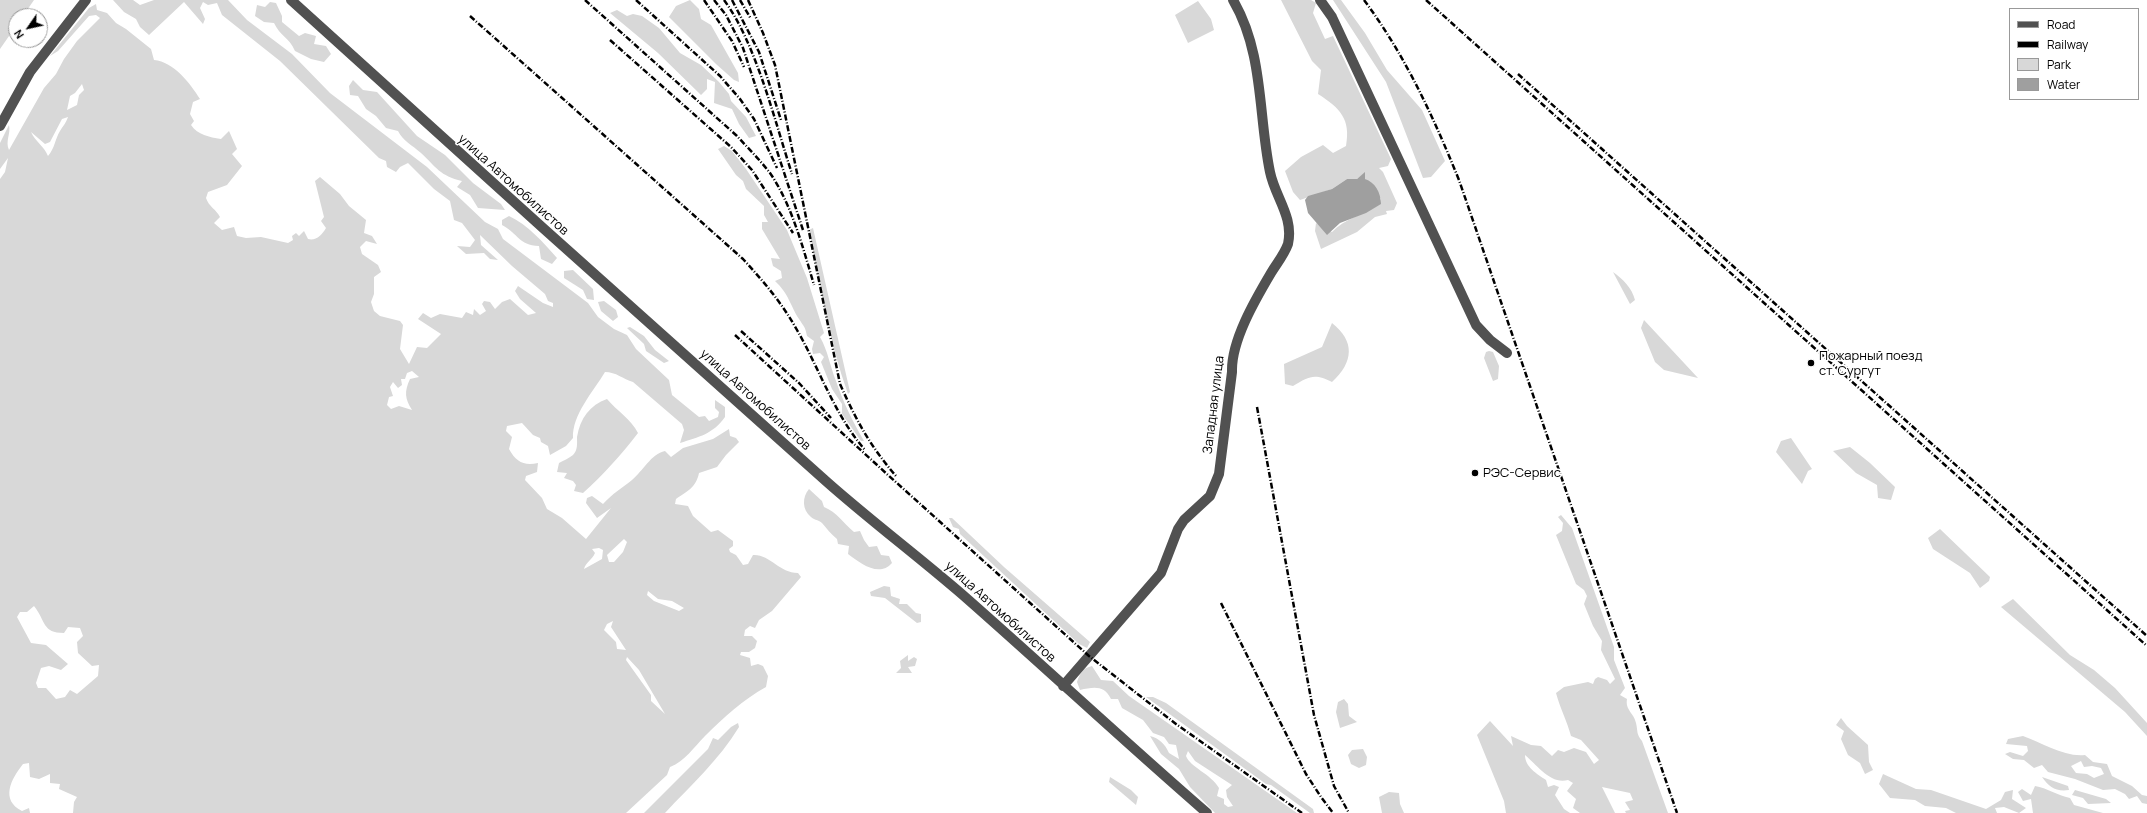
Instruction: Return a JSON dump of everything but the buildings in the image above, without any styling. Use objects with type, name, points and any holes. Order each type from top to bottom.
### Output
[{"type":"street","points":[[0,126],[30,72],[86,0]]},
{"type":"street","name":"улица Автомобилистов","points":[[291,0],[631,309],[742,404],[858,510],[962,594],[1126,744],[1207,813]]},
{"type":"street","name":"Западная улица","points":[[1063,686],[1161,573],[1178,529],[1210,496],[1219,474],[1232,372],[1232,358],[1236,343],[1259,295],[1288,244],[1290,234],[1288,220],[1274,189],[1267,156],[1255,54],[1242,16],[1233,0]]},
{"type":"street","points":[[1320,0],[1332,17],[1476,325],[1490,340],[1507,353]]},
{"type":"green space","points":[[0,0],[34,0],[28,8],[8,8],[8,38],[0,49]]},
{"type":"green space","points":[[113,0],[133,0],[140,5],[154,0],[228,0],[247,20],[292,54],[330,93],[427,167],[485,222],[498,229],[503,239],[588,303],[598,317],[614,329],[627,335],[636,349],[669,380],[672,395],[699,417],[705,416],[709,421],[718,417],[719,412],[715,408],[715,400],[725,407],[725,417],[716,427],[705,434],[680,443],[684,430],[682,424],[633,382],[613,373],[605,372],[580,412],[576,421],[573,438],[566,446],[550,455],[548,446],[541,442],[540,438],[533,435],[522,423],[507,426],[506,431],[512,437],[509,449],[515,457],[521,462],[529,464],[538,463],[537,472],[526,476],[525,480],[542,498],[547,509],[562,518],[586,539],[611,508],[597,518],[586,503],[587,498],[592,496],[603,504],[613,494],[632,480],[651,459],[660,453],[665,451],[671,457],[683,448],[713,439],[729,429],[730,436],[736,438],[739,442],[717,467],[699,473],[693,486],[676,499],[675,504],[688,506],[693,516],[711,532],[718,530],[733,541],[733,546],[729,549],[730,552],[736,555],[743,565],[748,564],[753,555],[759,555],[765,557],[785,570],[798,573],[801,577],[772,611],[759,620],[755,628],[750,626],[745,630],[744,636],[752,636],[757,641],[755,648],[749,652],[741,652],[740,655],[750,658],[751,666],[758,664],[763,666],[768,676],[766,687],[750,697],[726,716],[685,757],[670,767],[667,775],[626,813],[73,813],[74,802],[77,797],[59,789],[60,784],[50,783],[50,774],[39,779],[30,777],[29,763],[23,764],[15,776],[9,795],[15,806],[22,811],[29,808],[30,813],[0,813],[0,179],[5,172],[8,158],[0,169],[0,143],[9,125],[9,150],[44,88],[56,74],[64,59],[77,41],[100,18],[96,15],[89,16],[58,51],[50,56],[89,8],[96,4],[97,10],[107,13],[116,23],[151,49],[154,60],[168,65],[181,74],[200,99],[193,102],[190,114],[194,121],[191,125],[197,131],[204,135],[221,139],[229,131],[237,149],[232,154],[242,166],[227,185],[208,192],[206,198],[220,217],[214,223],[222,230],[234,227],[237,236],[246,238],[261,237],[288,243],[293,240],[292,236],[296,233],[299,236],[304,231],[308,239],[316,238],[321,235],[326,228],[321,221],[324,217],[315,181],[320,177],[340,194],[349,206],[366,220],[364,233],[372,236],[377,244],[366,241],[360,247],[362,254],[378,265],[381,272],[374,277],[374,294],[371,302],[374,311],[380,316],[400,321],[403,325],[400,349],[409,364],[417,347],[427,348],[441,334],[418,319],[423,313],[431,318],[440,314],[462,318],[466,312],[473,315],[474,309],[480,315],[486,311],[482,304],[484,301],[490,302],[495,309],[502,302],[510,299],[528,315],[536,313],[520,299],[515,291],[518,286],[543,303],[553,307],[553,303],[548,301],[545,294],[512,266],[480,235],[481,245],[498,260],[490,259],[484,253],[466,254],[457,246],[470,247],[475,240],[462,223],[454,220],[450,201],[434,189],[408,163],[400,167],[396,172],[387,167],[386,161],[379,158],[280,61],[222,15],[217,3],[208,5],[203,2],[200,8],[205,19],[203,24],[184,2],[149,35],[140,27],[136,19],[124,12]],"holes":[[[82,84],[84,90],[79,95],[77,105],[67,110],[70,96],[75,93]],[[68,117],[48,156],[31,132],[45,144],[50,142],[62,119]],[[412,371],[419,377],[410,379],[406,392],[407,399],[412,410],[399,406],[391,409],[387,405],[389,397],[393,396],[390,387],[393,382],[398,388],[402,385],[401,379],[405,379],[407,373]],[[624,539],[627,542],[623,552],[614,562],[609,562],[607,555]],[[599,548],[603,550],[602,559],[584,569],[595,553],[592,549]],[[648,591],[658,599],[672,601],[684,608],[679,611],[654,601],[647,595]],[[34,606],[45,625],[52,631],[64,633],[68,627],[80,628],[83,636],[77,642],[78,653],[92,666],[99,665],[98,676],[77,694],[70,690],[65,697],[56,699],[46,688],[38,688],[36,683],[41,668],[49,666],[61,670],[68,664],[46,645],[31,643],[17,617],[20,612],[27,612]],[[613,621],[611,627],[626,650],[617,649],[616,642],[604,630],[607,624]],[[627,657],[639,670],[665,714],[651,701],[651,695],[626,660]]]},
{"type":"green space","points":[[690,0],[699,9],[701,19],[711,25],[738,73],[739,82],[734,80],[716,64],[669,17],[676,6]]},
{"type":"green space","points":[[1281,0],[1311,0],[1316,3],[1313,13],[1325,39],[1333,36],[1391,159],[1388,166],[1379,168],[1383,172],[1397,203],[1394,210],[1386,211],[1387,214],[1375,217],[1357,232],[1321,249],[1315,231],[1316,223],[1332,232],[1342,224],[1380,204],[1381,199],[1365,179],[1365,173],[1357,179],[1347,179],[1332,189],[1300,200],[1293,192],[1285,171],[1301,157],[1323,145],[1333,153],[1346,146],[1347,128],[1338,109],[1318,94],[1321,70],[1312,61]]},
{"type":"green space","points":[[1333,0],[1341,0],[1365,33],[1387,70],[1422,110],[1445,161],[1431,177],[1423,178],[1386,82]]},
{"type":"green space","points":[[1198,1],[1211,19],[1214,30],[1188,43],[1175,15]]},
{"type":"green space","points":[[270,2],[276,3],[282,16],[282,22],[299,36],[305,33],[316,36],[314,44],[326,46],[331,54],[324,62],[311,59],[295,51],[293,46],[279,31],[274,23],[264,22],[255,16],[257,5],[265,7]]},
{"type":"green space","points":[[617,10],[627,16],[633,14],[642,16],[659,28],[680,53],[701,65],[729,94],[731,101],[746,117],[756,136],[749,138],[739,124],[732,109],[714,103],[715,82],[707,79],[707,89],[701,95],[658,53],[610,13]]},
{"type":"green space","points":[[353,80],[363,90],[377,92],[417,136],[445,155],[473,183],[501,204],[505,210],[478,208],[470,195],[457,187],[462,181],[443,174],[405,140],[398,131],[386,128],[376,116],[366,109],[358,96],[350,95],[349,86]]},
{"type":"green space","points":[[724,146],[732,151],[746,169],[787,230],[807,278],[824,333],[820,337],[848,412],[864,441],[861,441],[842,414],[842,404],[832,389],[821,362],[824,357],[820,353],[813,354],[812,349],[814,341],[807,336],[806,330],[786,295],[775,281],[782,278],[781,271],[773,266],[771,258],[780,259],[762,229],[762,222],[768,222],[764,215],[764,206],[746,189],[743,181],[736,175],[718,149]]},
{"type":"green space","points":[[509,216],[529,229],[552,252],[557,258],[552,264],[541,259],[539,246],[527,244],[508,228],[502,225],[502,220]]},
{"type":"green space","points":[[813,228],[850,392],[848,394],[835,354],[826,313],[809,230]]},
{"type":"green space","points":[[573,270],[593,289],[594,300],[587,299],[583,290],[564,278],[564,271]]},
{"type":"green space","points":[[1613,272],[1624,281],[1632,292],[1635,300],[1630,304]]},
{"type":"green space","points":[[604,301],[616,310],[618,317],[613,321],[601,311],[598,302]]},
{"type":"green space","points":[[1644,320],[1698,378],[1664,370],[1655,362],[1641,328]]},
{"type":"green space","points":[[1332,323],[1340,330],[1348,344],[1349,352],[1345,367],[1332,382],[1321,377],[1312,377],[1293,386],[1285,384],[1284,364],[1322,347]]},
{"type":"green space","points":[[630,327],[644,336],[655,350],[669,361],[664,363],[646,351],[644,344],[627,328]]},
{"type":"green space","points":[[1486,352],[1493,352],[1499,366],[1498,379],[1493,381],[1484,358]]},
{"type":"green space","points":[[607,399],[632,423],[638,433],[612,464],[583,493],[574,491],[576,485],[573,481],[564,478],[567,473],[557,472],[559,463],[575,453],[578,430],[583,418],[596,405]]},
{"type":"green space","points":[[1791,438],[1812,469],[1808,471],[1802,484],[1776,452],[1781,441]]},
{"type":"green space","points":[[1850,447],[1870,463],[1895,487],[1891,500],[1878,498],[1877,485],[1856,473],[1833,451]]},
{"type":"green space","points":[[809,489],[822,501],[824,507],[829,509],[854,532],[860,531],[869,547],[877,546],[881,555],[889,556],[892,563],[881,569],[870,568],[848,554],[849,546],[838,544],[837,539],[822,523],[812,518],[806,511],[804,500]]},
{"type":"green space","points":[[1561,515],[1572,528],[1614,647],[1614,660],[1625,688],[1620,695],[1627,699],[1628,709],[1635,720],[1638,734],[1642,741],[1668,813],[1626,813],[1625,811],[1630,810],[1625,802],[1633,800],[1630,793],[1602,787],[1615,813],[1580,813],[1573,808],[1576,799],[1567,791],[1573,783],[1568,780],[1556,780],[1550,777],[1539,769],[1525,755],[1529,767],[1546,780],[1548,787],[1554,785],[1559,787],[1555,795],[1564,809],[1570,813],[1506,813],[1504,801],[1477,735],[1490,721],[1513,746],[1511,736],[1531,745],[1541,746],[1552,756],[1558,750],[1564,752],[1574,748],[1586,752],[1594,764],[1599,760],[1581,740],[1571,736],[1556,693],[1564,687],[1588,682],[1593,684],[1595,679],[1598,677],[1607,680],[1610,684],[1615,679],[1601,650],[1602,641],[1593,626],[1584,604],[1587,596],[1584,590],[1576,584],[1556,535],[1562,531],[1563,523],[1558,517]]},
{"type":"green space","points":[[949,518],[952,518],[1004,567],[1090,642],[1087,648],[1079,644],[960,534],[959,529],[953,527]]},
{"type":"green space","points":[[1940,529],[1990,577],[1989,581],[1980,588],[1970,573],[1933,549],[1928,538]]},
{"type":"green space","points":[[884,586],[890,587],[891,596],[900,599],[899,604],[907,604],[916,613],[921,614],[921,622],[917,623],[885,598],[871,596],[870,592]]},
{"type":"green space","points":[[2013,599],[2070,655],[2094,670],[2115,688],[2147,723],[2147,736],[2125,712],[2001,607]]},
{"type":"green space","points":[[908,655],[908,661],[914,657],[917,659],[915,666],[908,667],[912,673],[896,673],[901,668],[900,661]]},
{"type":"green space","points":[[1092,666],[1101,680],[1113,681],[1129,696],[1297,813],[1215,813],[1190,787],[1179,769],[1161,754],[1150,736],[1159,740],[1164,744],[1169,753],[1179,759],[1176,745],[1169,744],[1164,737],[1153,733],[1143,720],[1122,708],[1118,699],[1111,699],[1102,689],[1090,688],[1080,690],[1077,682],[1082,671]],"holes":[[[1188,751],[1195,761],[1232,785],[1226,790],[1227,797],[1233,806],[1228,807],[1224,804],[1224,799],[1217,796],[1219,788],[1211,779],[1188,760],[1186,756]]]},
{"type":"green space","points":[[1146,697],[1153,697],[1166,703],[1313,809],[1314,813],[1310,813],[1271,785],[1266,784]]},
{"type":"green space","points":[[1344,699],[1348,704],[1349,716],[1357,722],[1340,728],[1336,712],[1338,702]]},
{"type":"green space","points":[[1841,718],[1847,726],[1868,745],[1869,762],[1873,770],[1865,774],[1860,763],[1848,755],[1841,739],[1844,731],[1836,725]]},
{"type":"green space","points":[[738,723],[739,727],[723,750],[665,813],[644,813],[708,749],[713,738],[718,740],[731,727]]},
{"type":"green space","points":[[2023,736],[2061,752],[2085,755],[2093,762],[2107,764],[2112,776],[2132,786],[2142,795],[2147,796],[2147,804],[2142,803],[2137,796],[2129,799],[2125,794],[2115,789],[2103,790],[2075,779],[2048,772],[2042,765],[2034,768],[2024,760],[2013,759],[2005,754],[2010,752],[2023,756],[2028,751],[2027,746],[2006,744],[2008,739]],"holes":[[[2081,761],[2084,767],[2092,766],[2101,768],[2104,774],[2094,778],[2087,774],[2076,773],[2071,766]]]},
{"type":"green space","points":[[1363,749],[1367,757],[1366,765],[1359,768],[1351,764],[1348,755],[1352,750]]},
{"type":"green space","points":[[1883,774],[1916,789],[1931,790],[1986,809],[2001,800],[2005,792],[2013,790],[2012,799],[2026,808],[2019,813],[2004,807],[1995,808],[1997,813],[1956,813],[1946,808],[1925,806],[1915,800],[1890,798],[1879,784]]},
{"type":"green space","points":[[1110,777],[1131,790],[1138,797],[1136,805],[1109,782]]},
{"type":"green space","points":[[2042,777],[2068,786],[2069,790],[2053,788],[2047,784]]},
{"type":"green space","points":[[2035,786],[2070,798],[2074,805],[2103,813],[2033,813],[2031,799],[2023,801],[2018,792],[2022,789],[2031,795]]},
{"type":"green space","points":[[2075,790],[2106,799],[2111,803],[2088,804],[2083,798],[2072,795]]},
{"type":"green space","points":[[1389,792],[1399,793],[1400,804],[1404,813],[1382,813],[1379,797]]},
{"type":"water","points":[[1365,172],[1365,179],[1369,180],[1379,192],[1381,204],[1366,213],[1340,223],[1327,235],[1308,213],[1305,200],[1308,196],[1332,189],[1347,179],[1357,179]]},
{"type":"railway","points":[[585,0],[737,136],[766,168],[778,185],[791,213],[814,285]]},
{"type":"railway","points":[[636,0],[720,76],[740,99],[754,119],[777,168]]},
{"type":"railway","points":[[704,0],[732,41],[744,67]]},
{"type":"railway","points":[[714,0],[726,15],[743,48],[803,230]]},
{"type":"railway","points":[[724,0],[746,38],[755,60],[792,174]]},
{"type":"railway","points":[[732,0],[759,52],[781,120]]},
{"type":"railway","points":[[740,0],[751,19]]},
{"type":"railway","points":[[748,0],[775,65],[840,384],[864,432],[896,476]]},
{"type":"railway","points":[[1364,0],[1379,21],[1405,64],[1428,109],[1459,180],[1677,813]]},
{"type":"railway","points":[[1426,0],[2147,646]]},
{"type":"railway","points":[[470,16],[743,259],[772,293],[791,320],[836,407],[854,436],[865,450]]},
{"type":"railway","points":[[610,40],[731,147],[752,170],[793,233]]},
{"type":"railway","points":[[1518,74],[2147,636]]},
{"type":"railway","points":[[741,331],[799,383],[831,418]]},
{"type":"railway","points":[[735,335],[1089,656],[1176,724],[1302,813]]},
{"type":"railway","points":[[1257,407],[1314,715],[1334,786],[1349,813]]},
{"type":"railway","points":[[1221,603],[1306,774],[1333,813]]},
{"type":"place","name":"Пожарный поезд ст. Сургут","points":[[1811,363]]},
{"type":"place","name":"РЭС-Сервис","points":[[1475,473]]}]
